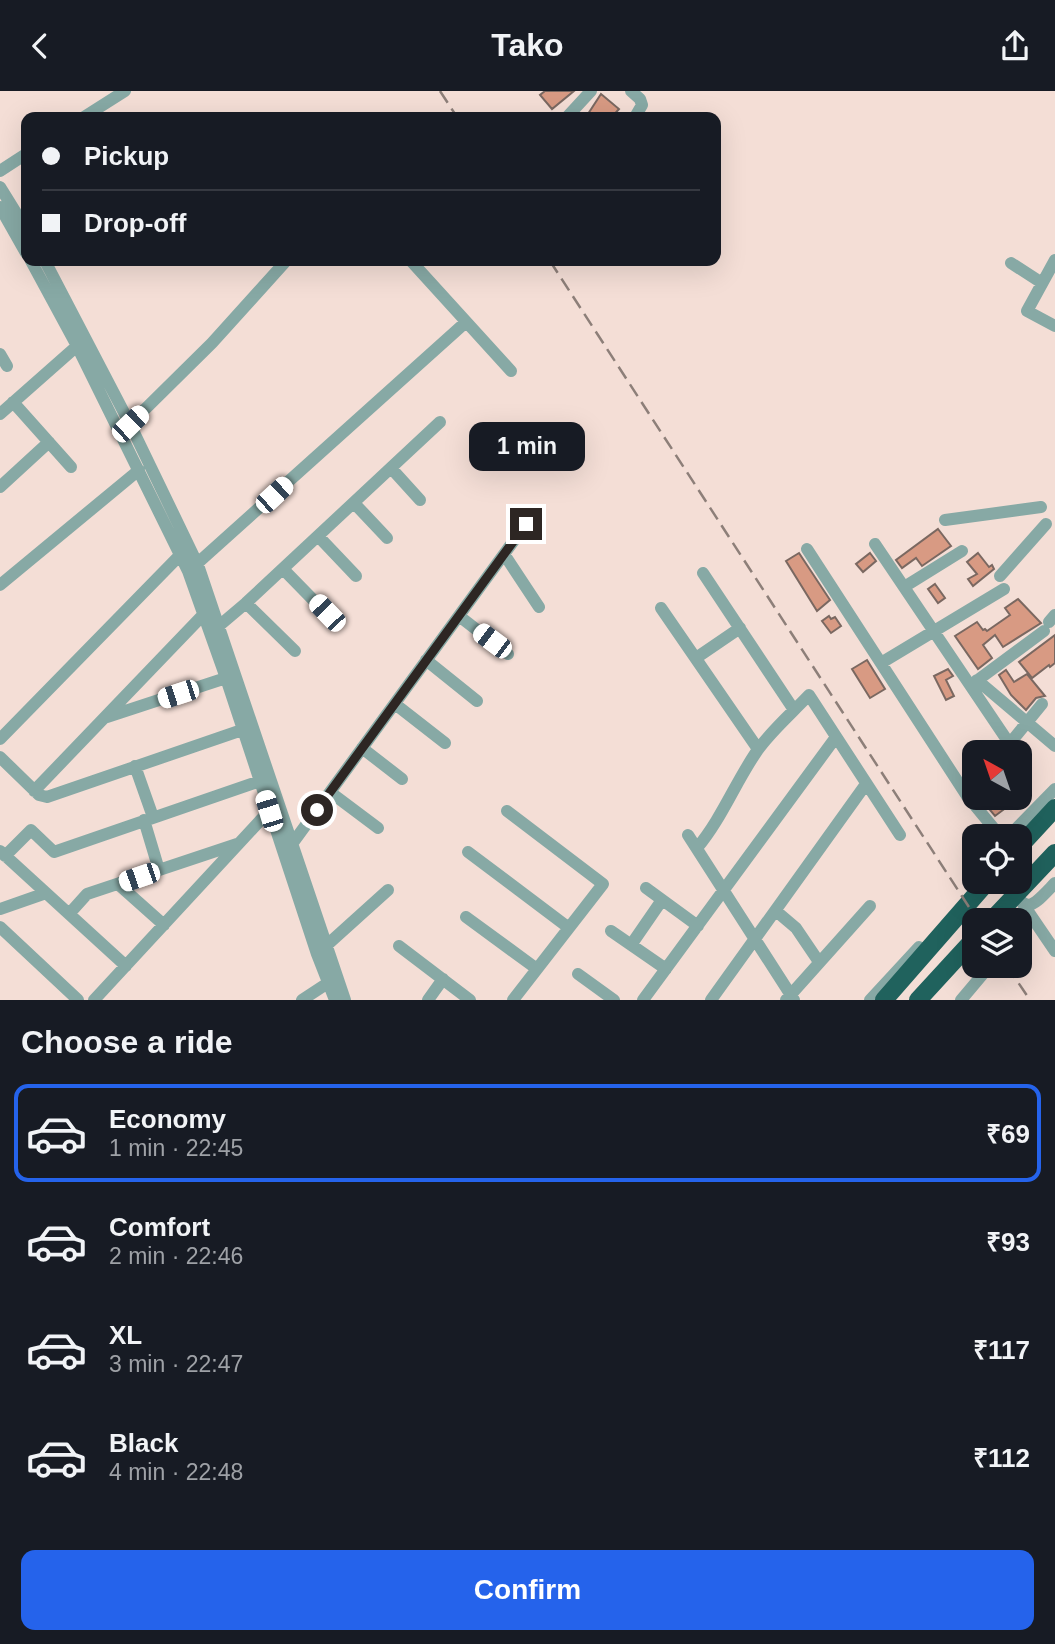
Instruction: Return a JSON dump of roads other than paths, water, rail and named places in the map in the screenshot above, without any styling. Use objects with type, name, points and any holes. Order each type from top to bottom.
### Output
[{"type":"highway","points":[[1032,833],[1055,808]]},
{"type":"highway","points":[[1003,908],[1055,853]]},
{"type":"highway","points":[[884,1000],[977,894]]},
{"type":"highway","points":[[918,1000],[962,952]]},
{"type":"street","points":[[92,112],[125,91]]},
{"type":"street","points":[[572,112],[591,91]]},
{"type":"street","points":[[631,91],[640,99],[642,105],[638,112]]},
{"type":"street","points":[[0,171],[21,158]]},
{"type":"street","points":[[0,187],[3,206],[21,243]]},
{"type":"street","points":[[3,206],[21,224]]},
{"type":"street","points":[[1055,260],[1027,311],[1055,326]]},
{"type":"street","points":[[1011,264],[1042,283]]},
{"type":"street","points":[[34,266],[139,470],[185,550]]},
{"type":"street","points":[[48,266],[130,424],[220,625],[327,945],[335,1000]]},
{"type":"street","points":[[130,424],[212,343],[281,266]]},
{"type":"street","points":[[416,266],[511,371]]},
{"type":"street","points":[[193,568],[466,322]]},
{"type":"street","points":[[0,414],[77,347]]},
{"type":"street","points":[[0,354],[7,366]]},
{"type":"street","points":[[13,402],[71,467]]},
{"type":"street","points":[[220,625],[440,422]]},
{"type":"street","points":[[0,487],[49,442]]},
{"type":"street","points":[[391,468],[420,500]]},
{"type":"street","points":[[0,585],[139,470]]},
{"type":"street","points":[[354,503],[387,538]]},
{"type":"street","points":[[881,663],[934,631],[1002,582],[1051,528],[1035,508],[945,520]]},
{"type":"street","points":[[292,844],[526,524]]},
{"type":"street","points":[[318,536],[356,576]]},
{"type":"street","points":[[875,544],[934,631],[974,683],[1002,740]]},
{"type":"street","points":[[807,549],[881,663],[962,778]]},
{"type":"street","points":[[0,739],[185,550]]},
{"type":"street","points":[[904,587],[962,551]]},
{"type":"street","points":[[504,554],[539,607]]},
{"type":"street","points":[[193,568],[202,615],[226,678],[269,811],[332,980],[345,1000]]},
{"type":"street","points":[[283,569],[327,613]]},
{"type":"street","points":[[704,573],[794,710]]},
{"type":"street","points":[[246,603],[295,651]]},
{"type":"street","points":[[661,607],[758,749]]},
{"type":"street","points":[[34,791],[202,615]]},
{"type":"street","points":[[459,616],[508,654]]},
{"type":"street","points":[[974,683],[1049,623]]},
{"type":"street","points":[[696,658],[740,628]]},
{"type":"street","points":[[426,660],[477,701]]},
{"type":"street","points":[[104,718],[226,678]]},
{"type":"street","points":[[974,683],[1055,746]]},
{"type":"street","points":[[697,848],[715,826],[727,800],[758,749],[809,695],[900,835]]},
{"type":"street","points":[[395,704],[445,743]]},
{"type":"street","points":[[1013,740],[1042,704]]},
{"type":"street","points":[[0,757],[34,791],[47,797],[242,730]]},
{"type":"street","points":[[643,1000],[836,737]]},
{"type":"street","points":[[362,748],[402,779]]},
{"type":"street","points":[[135,766],[159,870]]},
{"type":"street","points":[[126,966],[3,853],[31,829],[54,852],[260,781]]},
{"type":"street","points":[[711,1000],[866,784]]},
{"type":"street","points":[[1021,824],[1055,789]]},
{"type":"street","points":[[330,792],[379,828]]},
{"type":"street","points":[[94,1000],[269,811]]},
{"type":"street","points":[[506,811],[603,884],[513,1000]]},
{"type":"street","points":[[688,835],[790,998],[870,906]]},
{"type":"street","points":[[69,914],[87,894],[240,843]]},
{"type":"street","points":[[468,852],[569,928]]},
{"type":"street","points":[[1023,904],[1035,904],[1055,883]]},
{"type":"street","points":[[118,884],[164,925]]},
{"type":"street","points":[[646,888],[698,926]]},
{"type":"street","points":[[327,945],[388,890]]},
{"type":"street","points":[[0,909],[47,893]]},
{"type":"street","points":[[870,1000],[968,894]]},
{"type":"street","points":[[1015,894],[1055,951]]},
{"type":"street","points":[[631,945],[662,900]]},
{"type":"street","points":[[776,911],[796,927],[819,963]]},
{"type":"street","points":[[466,917],[537,969]]},
{"type":"street","points":[[0,927],[78,1000]]},
{"type":"street","points":[[611,931],[666,968]]},
{"type":"street","points":[[399,946],[470,1000]]},
{"type":"street","points":[[578,974],[614,1000]]},
{"type":"street","points":[[961,1000],[980,978]]},
{"type":"street","points":[[428,1000],[443,979]]},
{"type":"street","points":[[302,1000],[332,980]]},
{"type":"railway","points":[[440,91],[454,112]]},
{"type":"railway","points":[[553,266],[970,908]]},
{"type":"railway","points":[[1015,978],[1030,1000]]}]
